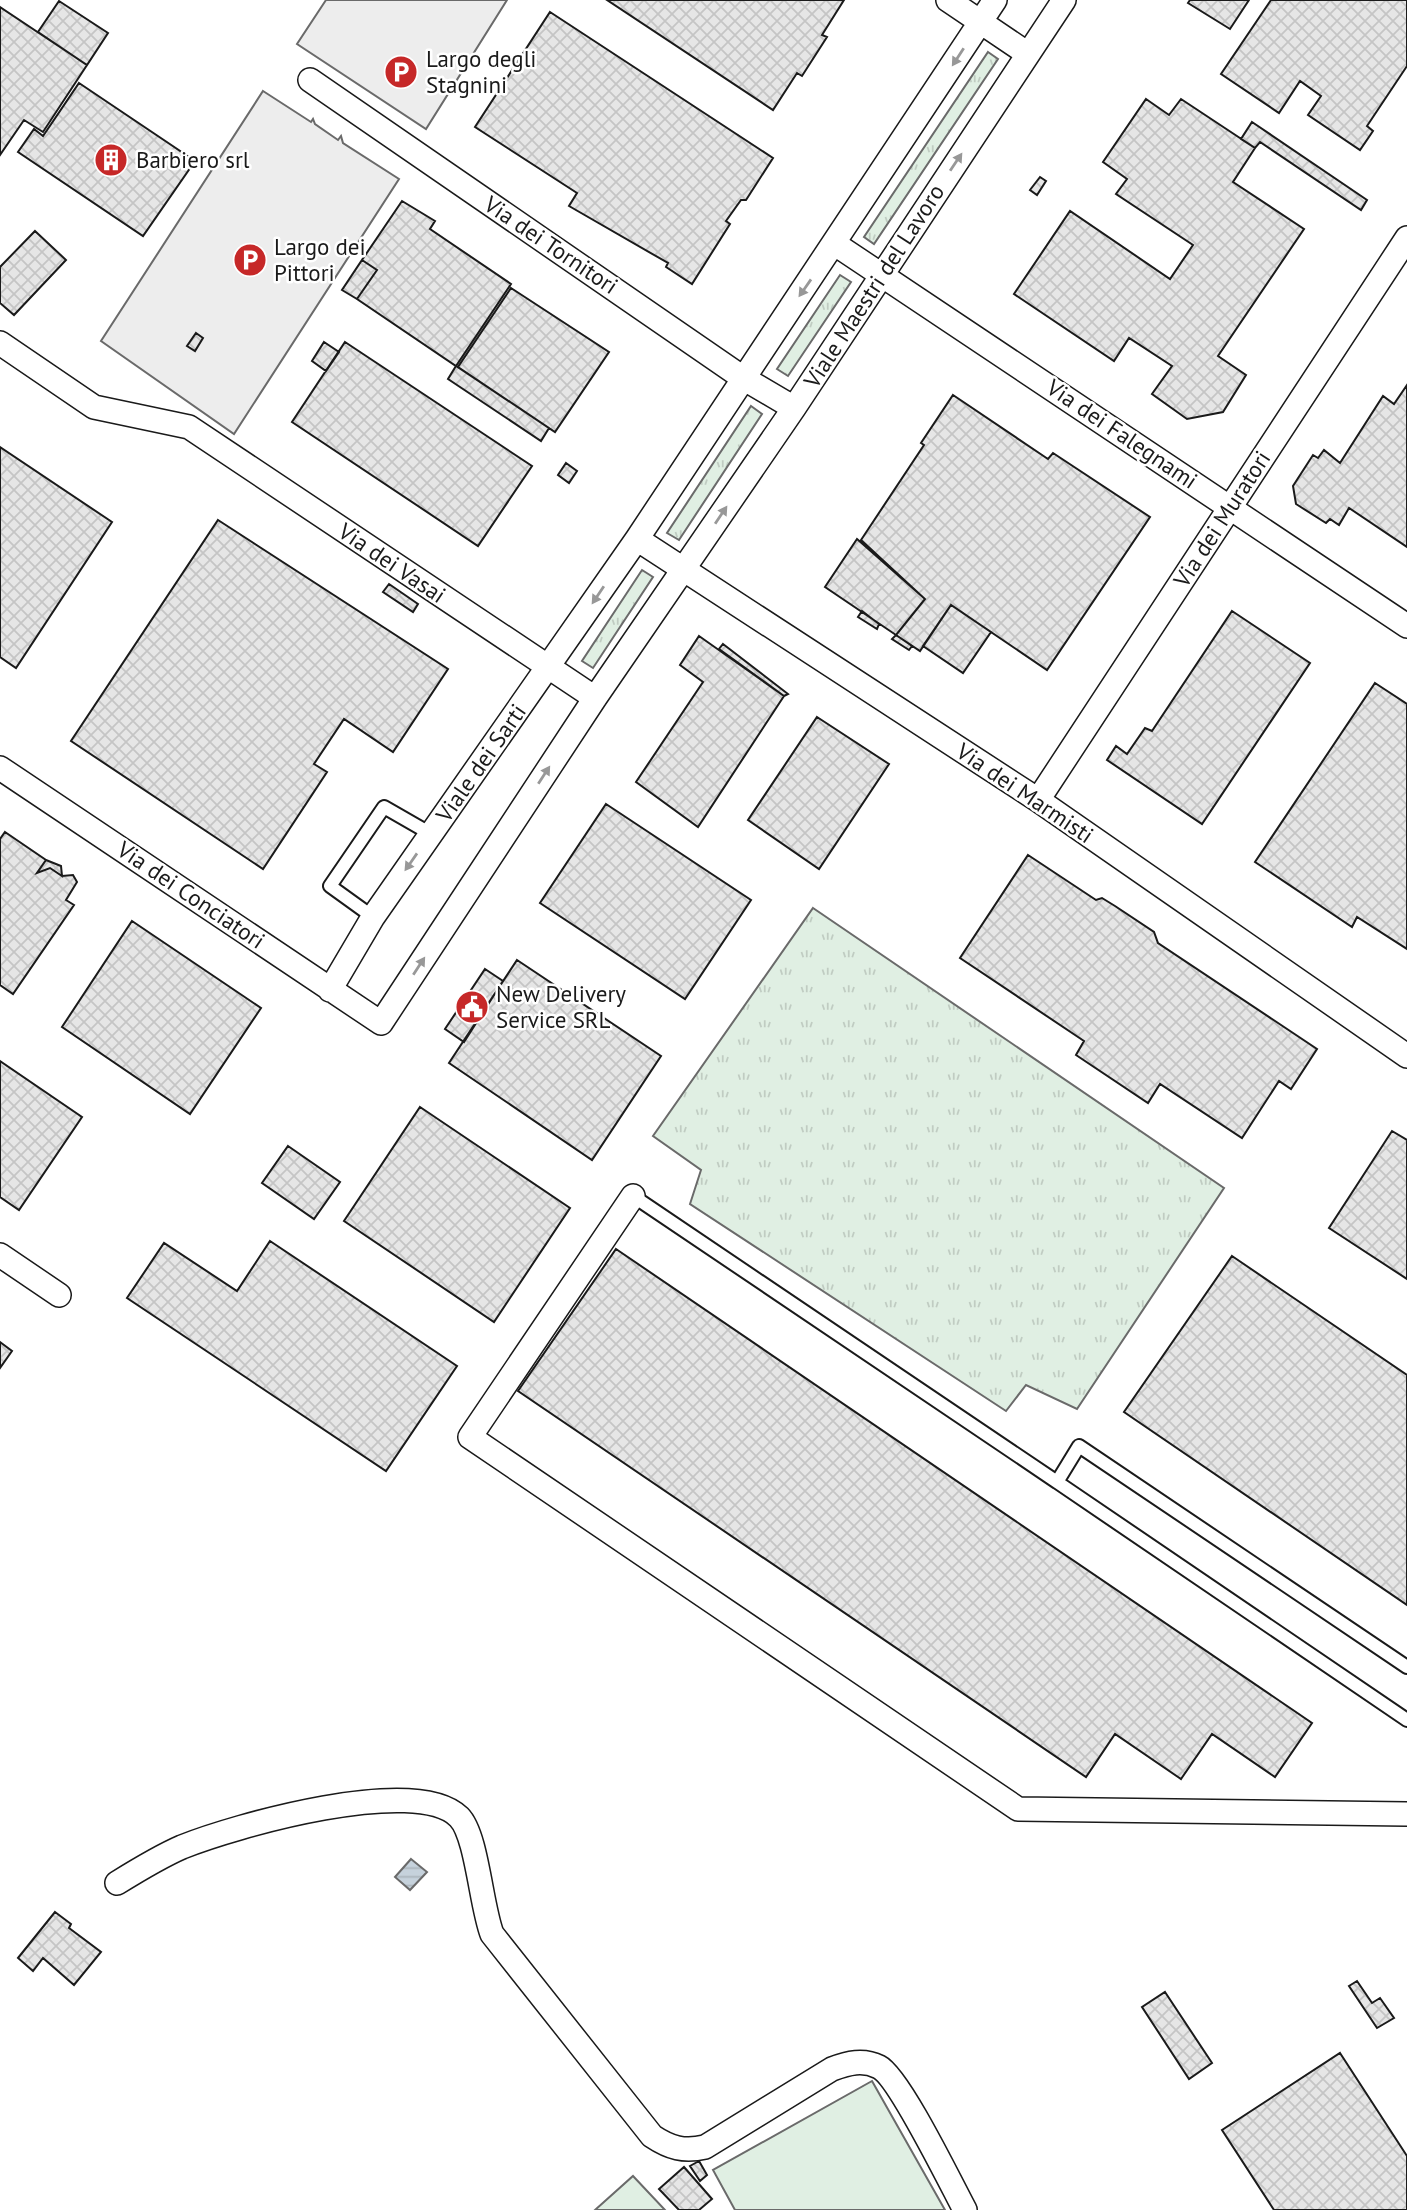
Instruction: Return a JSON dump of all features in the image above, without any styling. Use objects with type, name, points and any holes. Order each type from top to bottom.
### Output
[{"type":"street","points":[[948,0],[1028,54]]},
{"type":"street","points":[[637,539],[995,0]]},
{"type":"street","name":"Viale Maestri del Lavoro","points":[[683,571],[1064,0]]},
{"type":"street","name":"Via dei Tornitori","points":[[310,80],[743,378],[794,408]]},
{"type":"street","name":"Via dei Muratori","points":[[1038,800],[1407,238]]},
{"type":"street","name":"Via dei Falegnami","points":[[835,244],[1407,626]]},
{"type":"street","name":"Via dei Vasai","points":[[0,343],[94,407],[189,427],[595,698]]},
{"type":"street","name":"Via dei Marmisti","points":[[637,539],[1038,800],[1407,1056]]},
{"type":"street","name":"Viale dei Sarti","points":[[330,990],[373,916],[637,539]]},
{"type":"street","points":[[595,698],[683,571]]},
{"type":"street","name":"Via dei Conciatori","points":[[0,768],[381,1023],[595,698]]},
{"type":"street","points":[[633,1196],[470,1437],[1018,1809],[1407,1814]]},
{"type":"street","points":[[0,1255],[60,1295]]},
{"type":"street","points":[[117,1883],[181,1848],[268,1820],[349,1805],[400,1801],[433,1803],[461,1818],[468,1833],[485,1916],[492,1934],[652,2136],[676,2149],[705,2147],[832,2069],[848,2063],[866,2062],[889,2074],[965,2210]]},
{"type":"lane","points":[[373,916],[330,886],[376,818],[384,807],[431,834]]},
{"type":"lane","points":[[633,1196],[1407,1720]]},
{"type":"lane","points":[[1057,1482],[1079,1446],[1407,1667]]},
{"type":"green space","points":[[988,52],[998,59],[874,244],[864,237]]},
{"type":"green space","points":[[840,275],[851,282],[788,376],[777,369]]},
{"type":"green space","points":[[751,406],[762,414],[679,540],[667,533]]},
{"type":"green space","points":[[642,570],[653,577],[593,668],[582,661]]},
{"type":"green space","points":[[813,908],[1224,1188],[1077,1409],[1026,1385],[1006,1411],[690,1204],[701,1170],[653,1136]]},
{"type":"green space","points":[[872,2081],[945,2210],[735,2210],[713,2170]]},
{"type":"green space","points":[[633,2176],[665,2210],[595,2210]]},
{"type":"shaded area","name":"Largo degli Stagnini","points":[[326,0],[507,0],[426,129],[297,44]]},
{"type":"shaded area","name":"Largo dei Pittori","points":[[263,91],[311,122],[313,119],[315,124],[338,140],[341,136],[343,143],[399,179],[234,434],[101,341]]},
{"type":"shaded area","points":[[411,1859],[427,1872],[410,1890],[395,1877]]},
{"type":"building","points":[[607,0],[844,0],[822,35],[827,37],[802,76],[797,73],[773,110]]},
{"type":"building","points":[[1190,0],[1249,0],[1230,29],[1188,3]]},
{"type":"building","points":[[1271,0],[1407,0],[1407,66],[1367,126],[1373,131],[1360,150],[1308,115],[1321,96],[1300,81],[1279,113],[1221,74]]},
{"type":"building","points":[[59,1],[108,33],[87,65],[38,32]]},
{"type":"building","points":[[0,7],[87,65],[43,132],[24,120],[0,155]]},
{"type":"building","points":[[550,12],[773,158],[746,200],[741,200],[726,221],[730,224],[692,284],[666,267],[668,263],[569,206],[577,193],[475,127]]},
{"type":"building","name":"Barbiero srl","points":[[79,83],[195,161],[143,236],[18,152],[34,129],[43,136]]},
{"type":"building","points":[[1146,99],[1169,115],[1181,99],[1255,148],[1233,182],[1304,229],[1218,356],[1246,375],[1223,412],[1187,419],[1152,394],[1172,366],[1129,338],[1114,361],[1014,294],[1070,211],[1170,279],[1193,245],[1116,194],[1127,179],[1103,162]]},
{"type":"building","points":[[1252,122],[1367,200],[1361,210],[1260,142],[1255,148],[1241,139]]},
{"type":"building","points":[[1040,177],[1046,181],[1037,195],[1030,190]]},
{"type":"building","points":[[402,201],[435,221],[430,229],[511,284],[456,366],[357,299],[377,270],[362,260]]},
{"type":"building","points":[[35,231],[66,260],[14,315],[0,303],[0,267]]},
{"type":"building","points":[[362,260],[377,270],[357,299],[342,290]]},
{"type":"building","points":[[511,288],[609,352],[555,432],[458,367]]},
{"type":"building","points":[[196,333],[203,338],[195,351],[187,346]]},
{"type":"building","points":[[324,342],[339,352],[326,371],[312,361]]},
{"type":"building","points":[[345,342],[532,466],[478,546],[292,422]]},
{"type":"building","points":[[456,366],[549,428],[541,441],[448,379]]},
{"type":"building","points":[[1407,385],[1407,547],[1349,508],[1339,525],[1330,519],[1326,523],[1296,504],[1293,486],[1313,455],[1318,458],[1324,450],[1340,463],[1383,396],[1394,404]]},
{"type":"building","points":[[953,395],[1048,459],[1053,453],[1150,517],[1047,670],[951,605],[920,651],[896,635],[925,599],[861,540],[924,445],[921,443]]},
{"type":"building","points":[[0,447],[112,522],[16,668],[0,657]]},
{"type":"building","points":[[566,463],[577,471],[569,483],[558,475]]},
{"type":"building","points":[[218,520],[448,669],[393,752],[344,719],[314,764],[327,772],[263,869],[71,741]]},
{"type":"building","points":[[857,539],[925,599],[896,635],[825,587]]},
{"type":"building","points":[[389,584],[418,604],[413,612],[383,592]]},
{"type":"building","points":[[951,605],[991,632],[963,673],[923,646]]},
{"type":"building","points":[[862,611],[879,624],[877,629],[858,617]]},
{"type":"building","points":[[1232,611],[1310,663],[1202,824],[1107,760],[1116,746],[1127,754],[1145,728],[1152,731]]},
{"type":"building","points":[[896,635],[912,646],[909,650],[892,639]]},
{"type":"building","points":[[699,636],[784,696],[698,827],[636,782],[703,682],[680,665]]},
{"type":"building","points":[[723,644],[788,694],[784,696],[719,649]]},
{"type":"building","points":[[1375,683],[1407,704],[1407,949],[1357,917],[1352,927],[1255,862]]},
{"type":"building","points":[[817,717],[889,764],[819,869],[748,820]]},
{"type":"building","points":[[606,804],[751,900],[685,999],[540,903]]},
{"type":"building","points":[[5,832],[46,860],[37,873],[50,868],[62,876],[73,875],[77,882],[66,900],[74,905],[13,994],[0,985],[0,839]]},
{"type":"building","points":[[1028,855],[1096,900],[1102,898],[1154,932],[1158,943],[1317,1049],[1291,1089],[1279,1081],[1242,1138],[1160,1084],[1148,1103],[1076,1055],[1084,1041],[960,958]]},
{"type":"building","points":[[46,860],[61,866],[62,876],[50,868],[37,873]]},
{"type":"building","points":[[132,921],[261,1008],[190,1114],[62,1027]]},
{"type":"building","points":[[517,960],[661,1056],[592,1160],[449,1063]]},
{"type":"building","points":[[485,969],[503,981],[464,1042],[445,1029]]},
{"type":"building","points":[[0,1061],[82,1117],[19,1210],[0,1197]]},
{"type":"building","points":[[420,1107],[570,1208],[494,1322],[344,1221]]},
{"type":"building","points":[[1392,1131],[1407,1140],[1407,1279],[1329,1228]]},
{"type":"building","points":[[288,1146],[340,1182],[314,1219],[262,1183]]},
{"type":"building","points":[[270,1241],[457,1366],[386,1471],[127,1298],[164,1243],[237,1291]]},
{"type":"building","points":[[616,1249],[1312,1723],[1275,1777],[1212,1734],[1181,1779],[1115,1734],[1086,1777],[518,1391]]},
{"type":"building","points":[[1232,1256],[1407,1375],[1407,1605],[1124,1412]]},
{"type":"building","points":[[0,1342],[12,1351],[0,1368]]},
{"type":"building","points":[[55,1912],[71,1924],[69,1928],[101,1952],[74,1985],[43,1958],[33,1971],[18,1958]]},
{"type":"building","points":[[1357,1981],[1372,2003],[1380,1998],[1394,2018],[1377,2028],[1349,1986]]},
{"type":"building","points":[[1165,1992],[1212,2063],[1189,2079],[1142,2007]]},
{"type":"building","points":[[1340,2053],[1407,2156],[1407,2210],[1274,2210],[1222,2130]]},
{"type":"building","points":[[699,2161],[707,2175],[700,2181],[690,2166]]},
{"type":"building","points":[[684,2167],[712,2199],[699,2210],[679,2210],[659,2189]]},
{"type":"place","name":"Largo degli Stagnini","points":[[401,72]]},
{"type":"place","name":"Barbiero srl","points":[[111,160]]},
{"type":"place","name":"Largo dei Pittori","points":[[250,260]]},
{"type":"place","name":"New Delivery Service SRL","points":[[472,1007]]}]
